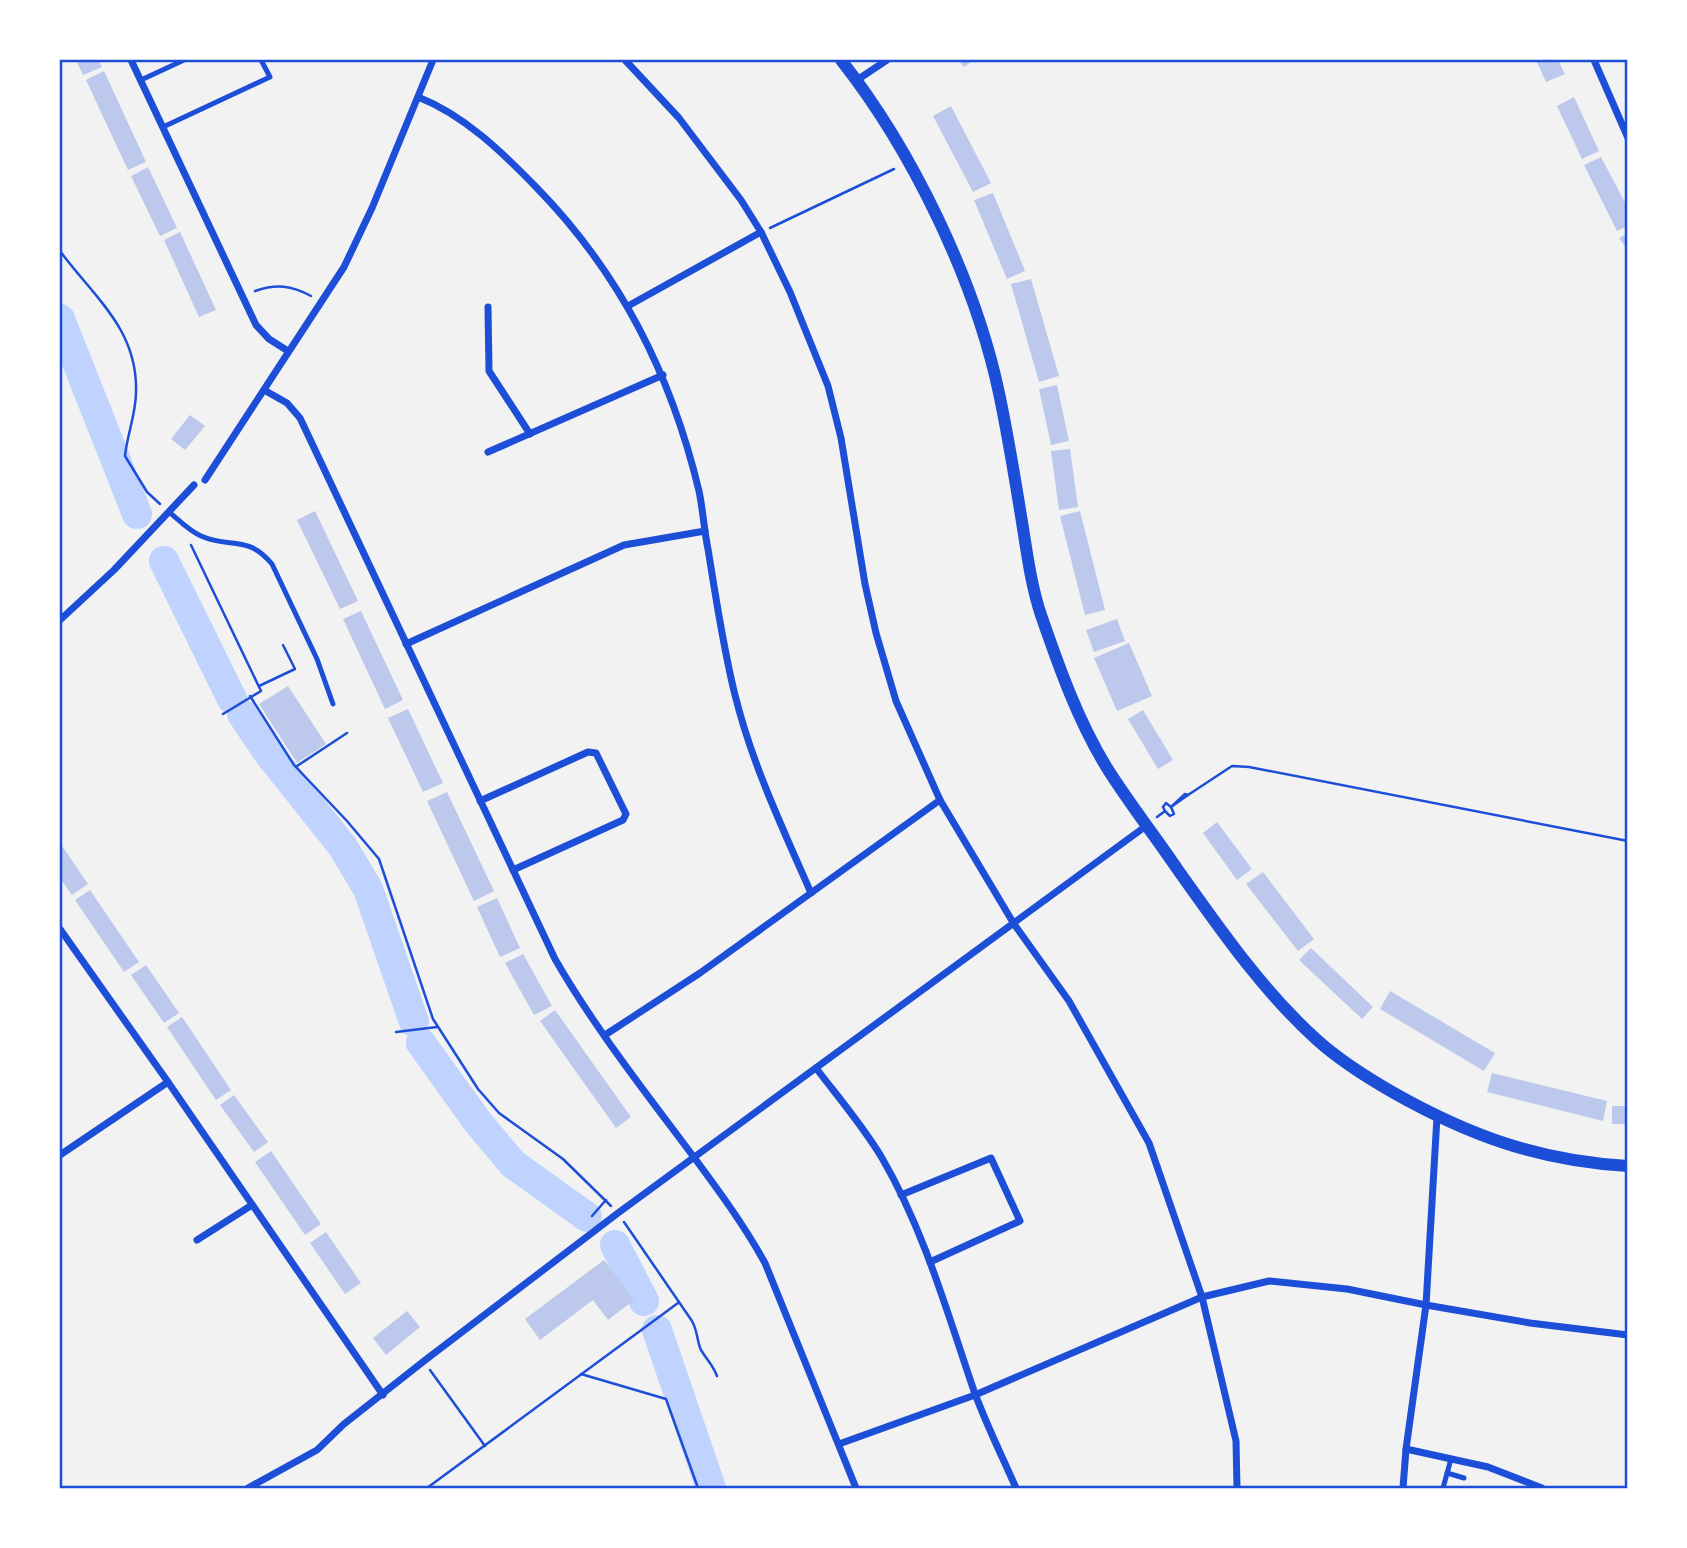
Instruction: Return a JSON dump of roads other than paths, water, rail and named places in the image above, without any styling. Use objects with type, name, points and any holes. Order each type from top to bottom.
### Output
[{"type":"street","points":[[131,60],[256,325],[269,339],[288,351]]},
{"type":"street","points":[[205,480],[344,267],[372,208],[433,60]]},
{"type":"street","points":[[625,60],[680,118],[741,200],[761,232],[790,292],[828,386],[841,438],[865,584],[896,701],[940,800],[1013,924],[1069,1001],[1149,1143],[1202,1297],[1236,1441],[1237,1489]]},
{"type":"street","points":[[841,60],[857,80],[909,162],[952,250],[982,330],[999,390],[1028,561],[1040,611],[1077,711],[1106,766],[1146,826],[1223,933],[1287,1010],[1318,1041],[1360,1073],[1437,1117],[1482,1137],[1527,1152],[1590,1163],[1628,1166]]},
{"type":"street","points":[[857,80],[887,60]]},
{"type":"street","points":[[1594,60],[1628,138]]},
{"type":"street","points":[[418,97],[437,105],[470,126],[515,165],[584,240],[628,306],[663,375],[699,493],[721,632],[735,696],[768,795],[811,893]]},
{"type":"street","points":[[628,306],[761,232]]},
{"type":"street","points":[[488,307],[489,372],[530,434]]},
{"type":"street","points":[[488,452],[663,375]]},
{"type":"street","points":[[264,390],[287,403],[300,418],[555,959],[605,1035],[735,1213],[765,1263],[856,1489]]},
{"type":"street","points":[[60,620],[114,570],[194,485]]},
{"type":"street","points":[[406,643],[624,545],[705,531]]},
{"type":"street","points":[[480,801],[588,752],[596,753],[626,814],[623,820],[513,870]]},
{"type":"street","points":[[605,1035],[700,973],[940,800]]},
{"type":"street","points":[[248,1489],[317,1450],[344,1424],[424,1361],[618,1213],[1146,826]]},
{"type":"street","points":[[60,929],[383,1395]]},
{"type":"street","points":[[816,1068],[882,1158],[901,1195],[930,1262],[975,1395],[1016,1489]]},
{"type":"street","points":[[60,1155],[168,1082]]},
{"type":"street","points":[[1403,1489],[1426,1306],[1437,1117]]},
{"type":"street","points":[[901,1195],[991,1158],[1020,1221],[930,1262]]},
{"type":"street","points":[[197,1240],[253,1205]]},
{"type":"street","points":[[839,1444],[975,1395],[1202,1297],[1269,1281],[1348,1289],[1426,1306],[1628,1335]]},
{"type":"street","points":[[1406,1449],[1488,1467],[1542,1489]]},
{"type":"lane","points":[[141,80],[184,60]]},
{"type":"lane","points":[[163,127],[270,77],[261,60]]},
{"type":"lane","points":[[169,512],[202,537],[249,545],[258,550],[272,565],[317,659],[333,704]]},
{"type":"lane","points":[[1443,1489],[1451,1459]]},
{"type":"lane","points":[[1447,1473],[1464,1478]]},
{"type":"waterway","points":[[60,319],[137,514]]},
{"type":"waterway","points":[[164,561],[232,699]]},
{"type":"waterway","points":[[242,714],[269,754],[343,847],[368,889],[414,1022]]},
{"type":"waterway","points":[[421,1043],[477,1121],[513,1164],[587,1217]]},
{"type":"waterway","points":[[615,1245],[644,1301]]},
{"type":"waterway","points":[[657,1330],[711,1488]]}]
